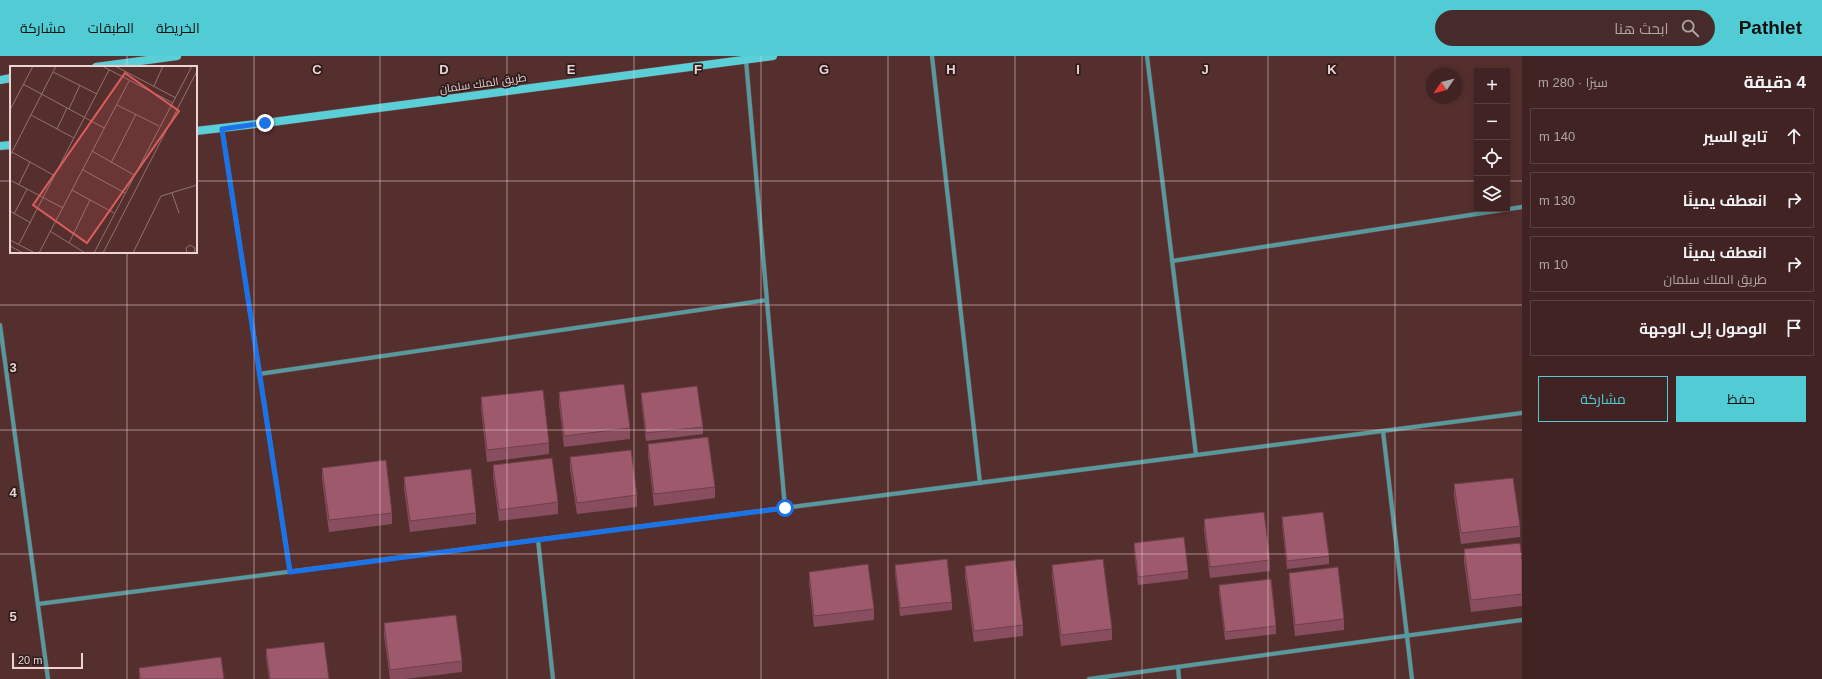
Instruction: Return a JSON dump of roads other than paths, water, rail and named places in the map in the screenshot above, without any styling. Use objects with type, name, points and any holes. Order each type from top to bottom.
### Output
[{"type":"main road","points":[[103,66],[177,56]]},
{"type":"main road","name":"طريق الملك سلمان","points":[[197,131],[222,129],[773,56]]},
{"type":"main road","points":[[0,80],[10,78]]},
{"type":"main road","points":[[0,146],[10,145]]},
{"type":"street","points":[[932,56],[980,483]]},
{"type":"street","points":[[1147,56],[1196,455]]},
{"type":"street","points":[[746,60],[785,508]]},
{"type":"street","points":[[222,129],[290,572]]},
{"type":"street","points":[[1172,261],[1522,207]]},
{"type":"street","points":[[259,374],[767,300]]},
{"type":"street","points":[[0,325],[48,679]]},
{"type":"street","points":[[38,604],[1522,413]]},
{"type":"street","points":[[1383,431],[1412,679]]},
{"type":"street","points":[[538,540],[553,679]]},
{"type":"street","points":[[1089,679],[1522,620]]},
{"type":"street","points":[[1178,667],[1180,679]]}]
